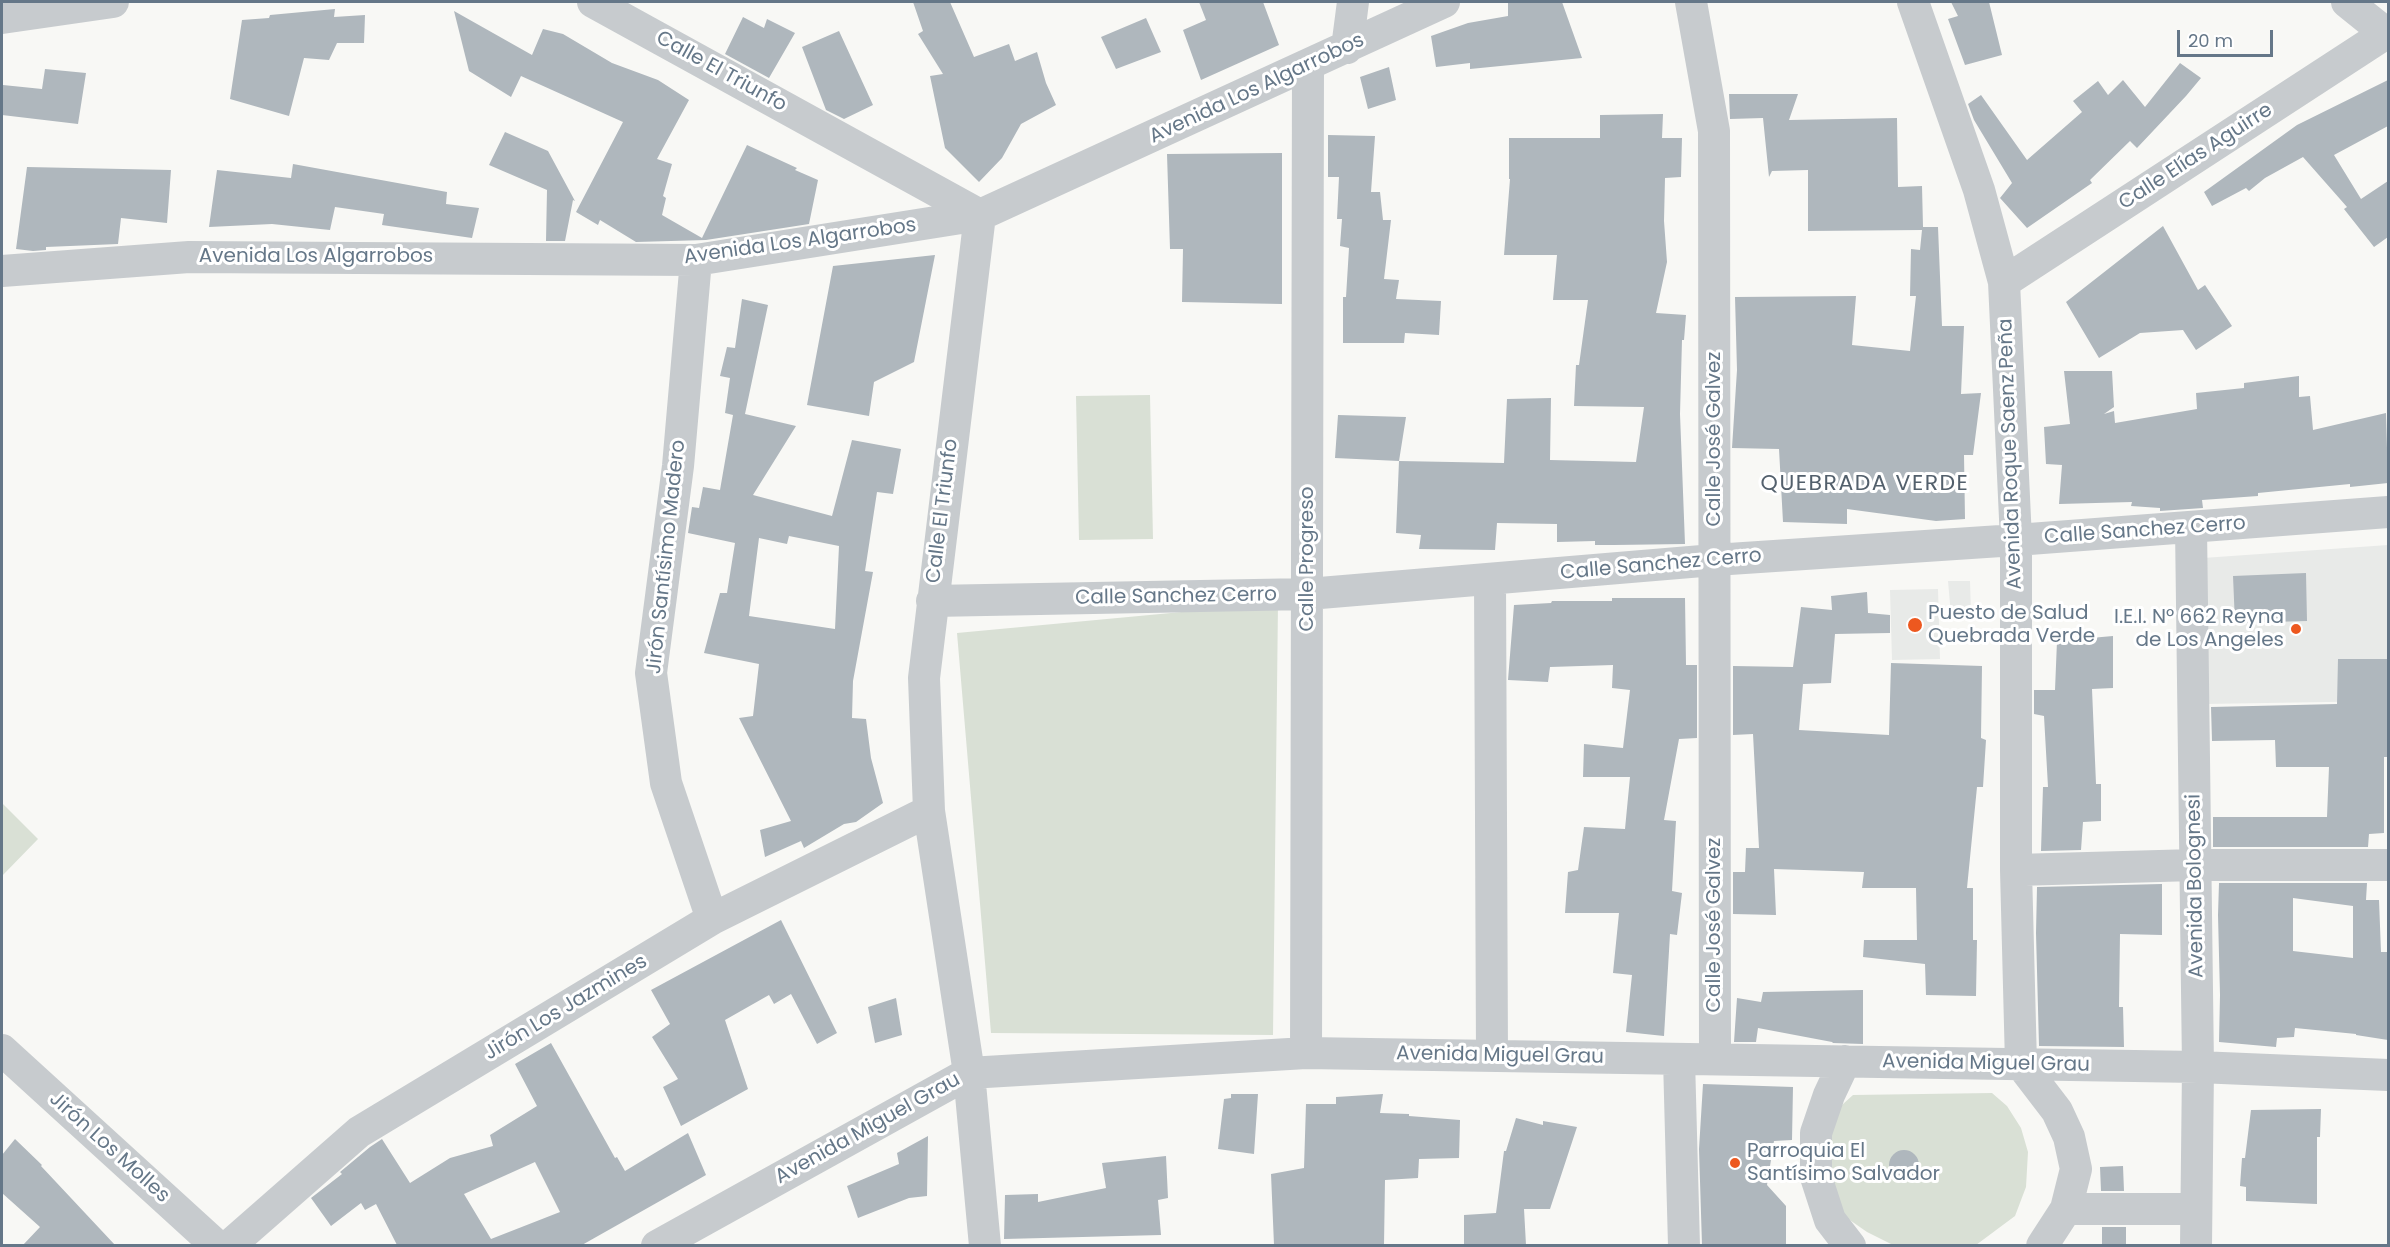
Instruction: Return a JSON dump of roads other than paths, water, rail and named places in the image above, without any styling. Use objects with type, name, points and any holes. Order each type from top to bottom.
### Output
[{"type":"street","points":[[2,18],[113,2]]},
{"type":"street","name":"Calle El Triunfo","points":[[593,2],[980,215],[924,678],[929,811],[969,1073],[984,1245]]},
{"type":"street","points":[[1347,48],[1353,2]]},
{"type":"street","name":"Avenida Los Algarrobos","points":[[2,271],[189,256],[696,260],[980,215],[1444,2]]},
{"type":"street","name":"Calle José Galvez","points":[[1691,2],[1714,131],[1715,1059]]},
{"type":"street","name":"Avenida Roque Saenz Peña","points":[[1913,2],[1979,190],[2004,282],[2016,540],[2016,870],[2021,1064]]},
{"type":"street","points":[[2347,2],[2388,33]]},
{"type":"street","name":"Calle Elías Aguirre","points":[[2004,282],[2388,33]]},
{"type":"street","name":"Calle Progreso","points":[[1306,1053],[1308,65]]},
{"type":"street","name":"Jirón Santísimo Madero","points":[[696,260],[678,466],[651,673],[666,783],[712,919]]},
{"type":"street","name":"Calle Sanchez Cerro","points":[[932,601],[1308,594],[1714,560],[2388,512]]},
{"type":"street","name":"Avenida Bolognesi","points":[[2191,527],[2199,1067],[2196,1245]]},
{"type":"street","points":[[1490,580],[1492,1056]]},
{"type":"street","name":"Jirón Los Jazmines","points":[[229,1245],[359,1132],[712,919],[929,811]]},
{"type":"street","points":[[2016,870],[2195,865],[2388,865]]},
{"type":"street","name":"Jirón Los Molles","points":[[2,1050],[217,1245]]},
{"type":"street","name":"Avenida Miguel Grau","points":[[657,1245],[969,1073],[1306,1053],[2199,1067],[2388,1075]]},
{"type":"street","points":[[1679,1059],[1684,1245]]},
{"type":"street","points":[[1845,1061],[1829,1095],[1816,1133],[1816,1178],[1830,1220],[1850,1245]]},
{"type":"street","points":[[2021,1064],[2057,1111],[2069,1137],[2076,1169],[2066,1209],[2042,1245]]},
{"type":"street","points":[[2066,1209],[2195,1209]]},
{"type":"place","name":"Puesto de Salud Quebrada Verde","points":[[1915,625]]},
{"type":"place","name":"I.E.I. N° 662 Reyna de Los Angeles","points":[[2296,629]]},
{"type":"place","name":"Parroquia El Santísimo Salvador","points":[[1735,1163]]},
{"type":"district","name":"QUEBRADA VERDE","points":[[1865,484]]}]
